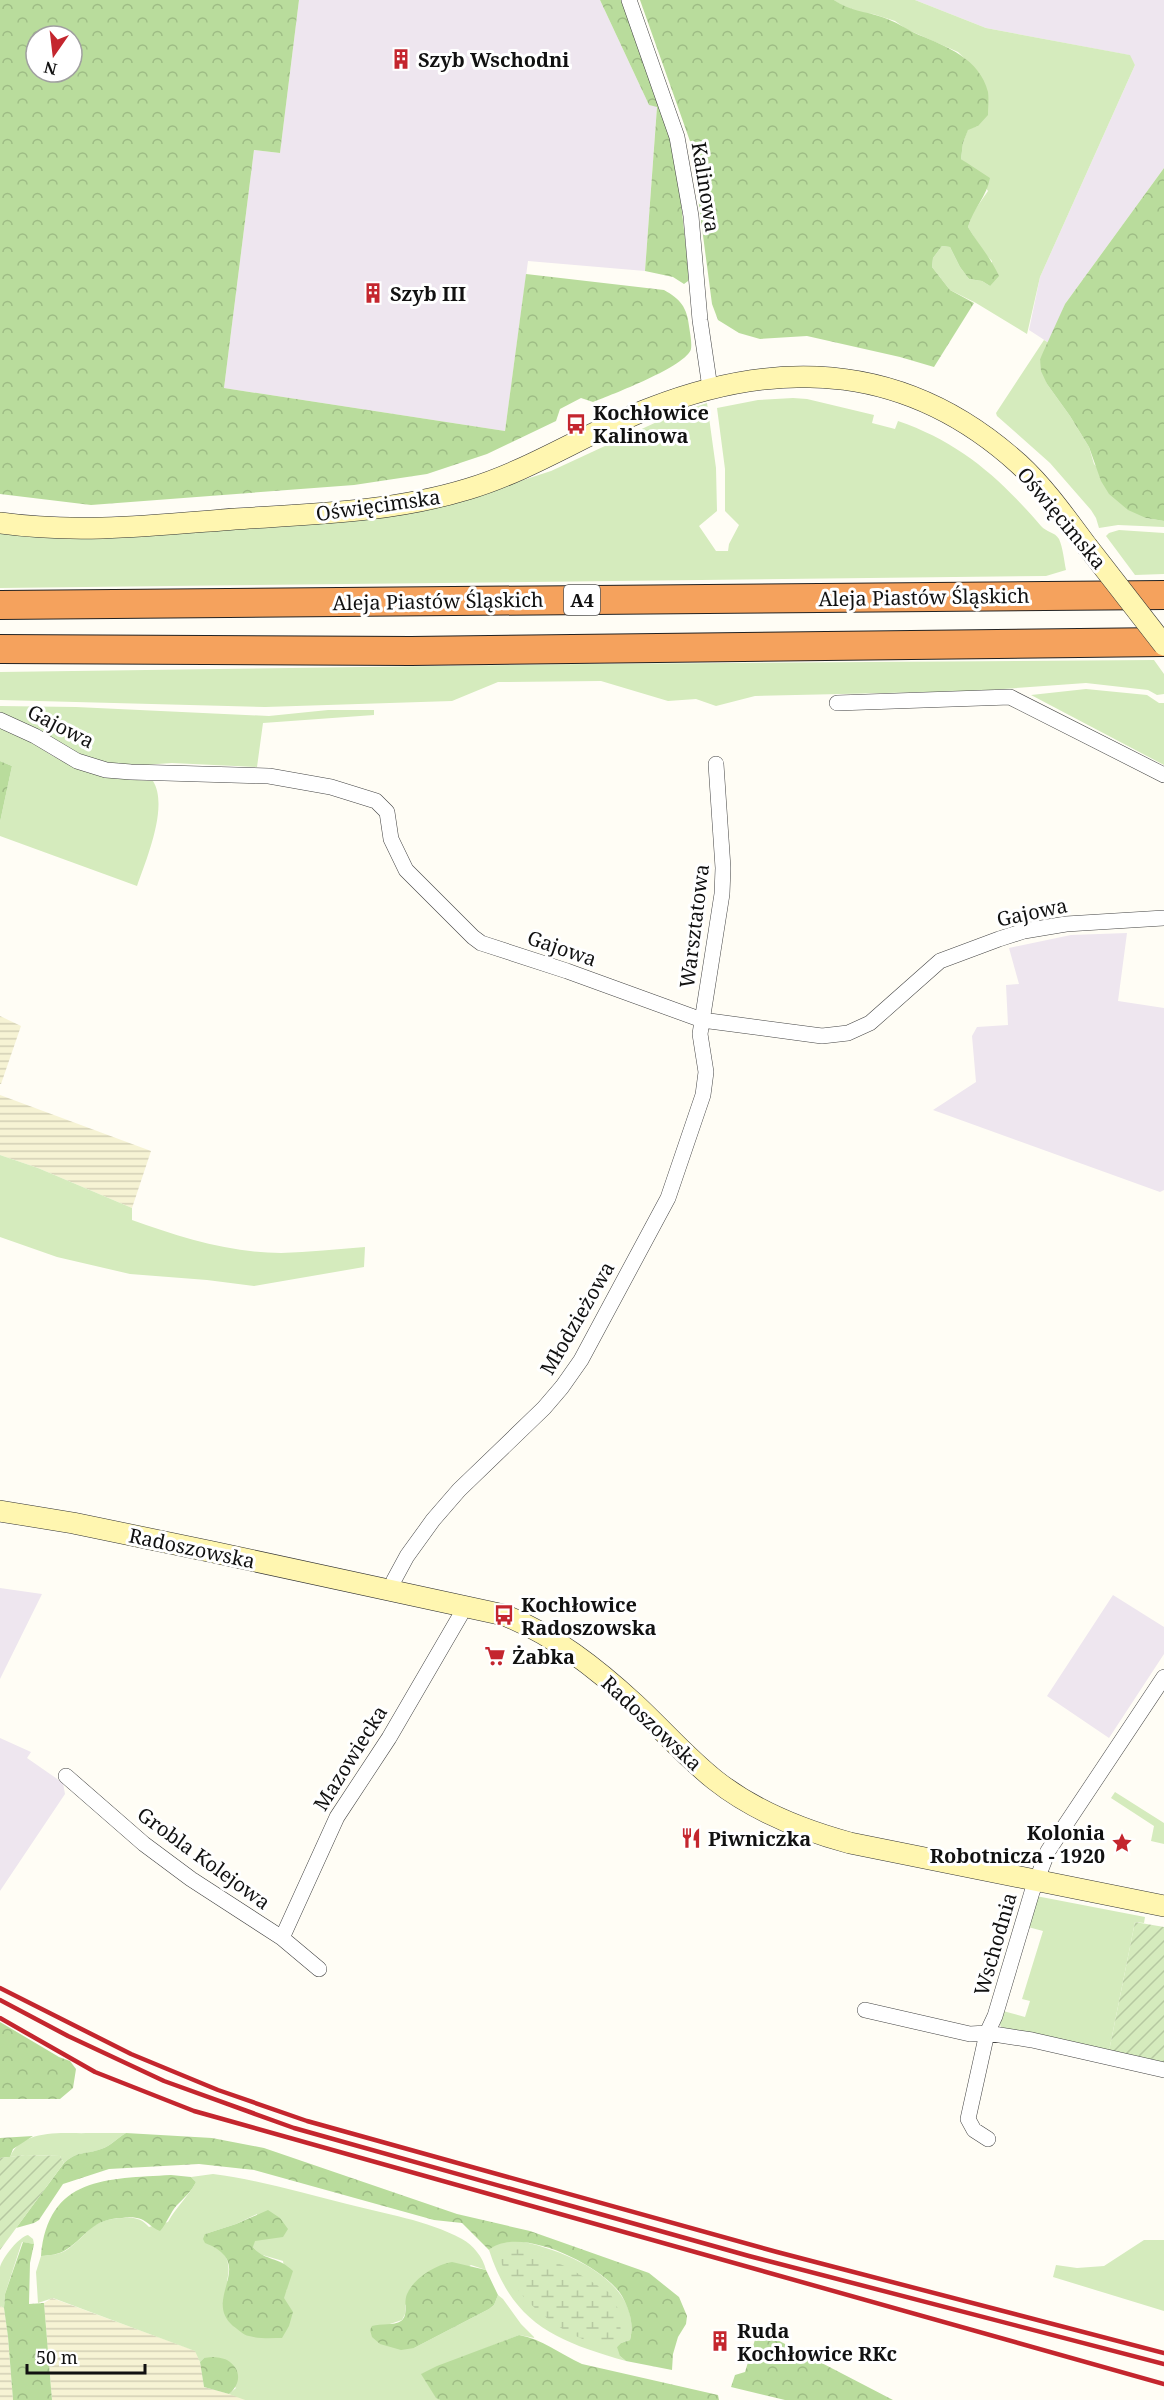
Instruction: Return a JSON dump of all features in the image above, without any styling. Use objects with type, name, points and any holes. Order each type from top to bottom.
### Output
[{"type":"highway","name":"Aleja Piastów Śląskich","points":[[0,605],[1164,595]]},
{"type":"highway","points":[[0,649],[411,651],[1164,643]]},
{"type":"street","name":"Kalinowa","points":[[629,0],[677,136],[691,216],[700,320],[710,388]]},
{"type":"street","name":"Oświęcimska","points":[[0,524],[55,528],[111,528],[359,511],[418,502],[471,489],[508,475],[651,408],[710,388],[778,378],[842,378],[877,384],[926,402],[959,420],[1020,465],[1045,492],[1164,643]]},
{"type":"street","points":[[837,703],[1011,697],[1164,776]]},
{"type":"street","name":"Gajowa","points":[[0,720],[35,736],[77,760],[106,770],[269,776],[332,788],[376,801],[387,812],[391,839],[406,870],[481,943],[567,971],[702,1020],[822,1036],[848,1033],[870,1023],[940,961],[999,939],[1024,931],[1066,924],[1164,918]]},
{"type":"street","name":"Warsztatowa","points":[[702,1020],[722,894],[723,846],[716,764]]},
{"type":"street","name":"Młodzieżowa","points":[[393,1590],[394,1580],[407,1556],[433,1520],[459,1490],[517,1436],[562,1388],[621,1289],[668,1198],[703,1095],[706,1079],[700,1034],[702,1020]]},
{"type":"street","name":"Radoszowska","points":[[0,1511],[85,1526],[504,1615],[529,1625],[598,1671],[716,1780],[734,1793],[804,1830],[850,1843],[1164,1906]]},
{"type":"street","name":"Mazowiecka","points":[[282,1938],[337,1817],[390,1738],[460,1616],[463,1606]]},
{"type":"street","name":"Wschodnia","points":[[988,2139],[974,2130],[968,2119],[987,2033],[995,2016],[1035,1880],[1047,1851],[1164,1677]]},
{"type":"street","name":"Grobla Kolejowa","points":[[66,1776],[144,1844],[190,1879],[282,1938],[320,1969]]},
{"type":"street","points":[[865,2010],[970,2034],[987,2033],[1032,2040],[1164,2070]]},
{"type":"shaded area","points":[[299,0],[600,0],[649,105],[657,106],[645,271],[528,261],[505,431],[224,388],[254,150],[280,153]]},
{"type":"shaded area","points":[[915,0],[1164,0],[1164,168],[1065,304],[1049,343],[1029,330],[1040,277],[1135,65],[1129,55],[986,28]]},
{"type":"shaded area","points":[[1127,933],[1118,1001],[1164,1008],[1164,1190],[1160,1192],[933,1110],[976,1082],[972,1036],[977,1027],[1008,1025],[1006,985],[1019,984],[1009,948],[1071,935]]},
{"type":"shaded area","points":[[0,1016],[21,1026],[1,1084],[0,1084]]},
{"type":"shaded area","points":[[0,1095],[151,1151],[132,1208],[38,1168],[0,1155]]},
{"type":"shaded area","points":[[0,1588],[42,1594],[0,1679]]},
{"type":"shaded area","points":[[1113,1595],[1164,1627],[1164,1654],[1109,1738],[1047,1696]]},
{"type":"shaded area","points":[[0,1738],[31,1752],[27,1758],[63,1783],[65,1794],[0,1891]]},
{"type":"shaded area","points":[[52,2298],[196,2351],[204,2387],[245,2400],[52,2400],[44,2303]]},
{"type":"shaded area","points":[[0,2306],[4,2308],[13,2400],[0,2400]]},
{"type":"green space","points":[[0,0],[299,0],[280,153],[254,150],[224,388],[505,431],[526,274],[664,290],[682,304],[688,319],[691,349],[677,363],[647,379],[593,402],[581,398],[560,409],[556,421],[487,454],[427,474],[354,485],[91,505],[0,494]]},
{"type":"green space","points":[[600,0],[623,0],[674,142],[689,274],[688,281],[684,284],[673,277],[645,271],[657,107],[649,105]]},
{"type":"green space","points":[[640,0],[834,0],[851,9],[887,19],[951,49],[970,62],[978,71],[988,92],[988,115],[978,126],[968,130],[963,143],[961,159],[990,178],[968,227],[999,276],[990,286],[982,281],[969,279],[950,247],[942,246],[933,258],[932,267],[950,290],[974,303],[934,367],[807,336],[760,339],[739,333],[718,320],[712,304],[691,144]]},
{"type":"green space","points":[[834,0],[915,0],[986,28],[1130,55],[1135,65],[1040,277],[1027,334],[950,290],[932,267],[933,258],[942,246],[950,247],[969,279],[982,281],[990,286],[992,261],[984,253],[968,227],[972,214],[988,191],[974,169],[961,159],[968,129],[978,126],[979,73],[958,52],[906,29],[895,21],[845,8]]},
{"type":"green space","points":[[1164,168],[1164,521],[1146,518],[1128,510],[1109,494],[1101,481],[1089,447],[1047,384],[1041,371],[1040,359],[1065,304]]},
{"type":"green space","points":[[1044,340],[1049,343],[1040,359],[1047,384],[1089,447],[1094,464],[1146,518],[1164,521],[1164,527],[1118,525],[1099,528],[1091,510],[1050,463],[997,416],[996,413]]},
{"type":"green space","points":[[807,399],[874,415],[872,423],[895,429],[898,421],[940,439],[977,463],[1010,492],[1043,528],[1059,539],[1066,570],[1046,576],[0,588],[0,532],[452,503],[551,471],[674,414],[707,403],[716,468],[717,511],[699,526],[716,551],[728,551],[729,544],[739,525],[725,511],[725,469],[717,408],[758,400]]},
{"type":"green space","points":[[1119,530],[1164,533],[1164,574],[1135,575],[1106,536]]},
{"type":"green space","points":[[1154,660],[1164,674],[1164,694],[1157,695],[1148,690],[1086,683],[975,691],[755,696],[716,706],[696,699],[668,701],[601,681],[498,682],[452,701],[265,707],[0,700],[0,672],[586,664]]},
{"type":"green space","points":[[1086,689],[1147,695],[1159,703],[1164,703],[1164,765],[1031,695]]},
{"type":"green space","points":[[0,706],[76,707],[269,716],[328,710],[374,710],[374,715],[263,723],[257,767],[172,763],[129,766],[90,760],[27,724],[0,716]]},
{"type":"green space","points":[[0,728],[27,739],[57,758],[86,771],[120,778],[153,781],[159,804],[157,818],[137,886],[0,836],[0,822],[12,766],[0,761]]},
{"type":"green space","points":[[0,761],[12,766],[0,822]]},
{"type":"green space","points":[[0,1155],[38,1168],[132,1208],[132,1220],[168,1232],[205,1243],[262,1252],[292,1253],[365,1247],[364,1267],[254,1286],[130,1274],[57,1257],[0,1237]]},
{"type":"green space","points":[[1115,1792],[1164,1823],[1164,1844],[1151,1841],[1154,1826],[1111,1798]]},
{"type":"green space","points":[[1036,1896],[1145,1917],[1144,1923],[1135,1922],[1109,2051],[1001,2027],[999,2022],[1003,2011],[1025,2017],[1030,2001],[1022,1999],[1043,1931],[1028,1927]]},
{"type":"green space","points":[[1135,1922],[1164,1927],[1164,2063],[1109,2051]]},
{"type":"green space","points":[[0,2022],[59,2057],[70,2061],[76,2069],[73,2088],[60,2099],[0,2099]]},
{"type":"green space","points":[[126,2133],[105,2148],[78,2154],[64,2163],[60,2156],[10,2157],[24,2141],[45,2134]]},
{"type":"green space","points":[[126,2133],[212,2138],[264,2148],[457,2214],[530,2231],[649,2273],[679,2297],[687,2316],[686,2324],[678,2337],[673,2354],[672,2370],[626,2361],[620,2356],[617,2347],[630,2340],[631,2334],[627,2307],[622,2296],[612,2284],[580,2261],[540,2245],[520,2242],[503,2243],[489,2250],[462,2223],[434,2220],[254,2170],[199,2164],[109,2169],[63,2184],[39,2220],[16,2228],[64,2163],[78,2154],[105,2148]]},
{"type":"green space","points":[[33,2136],[13,2149],[10,2157],[0,2158],[0,2138]]},
{"type":"green space","points":[[25,2155],[60,2156],[64,2163],[0,2250],[0,2158]]},
{"type":"green space","points":[[213,2174],[247,2180],[420,2222],[449,2232],[474,2248],[486,2270],[471,2265],[405,2305],[402,2320],[390,2324],[414,2348],[489,2309],[494,2305],[498,2295],[535,2338],[519,2335],[422,2374],[440,2400],[245,2400],[229,2394],[236,2388],[204,2358],[200,2362],[195,2351],[53,2298],[38,2303],[36,2272],[41,2256],[65,2251],[92,2227],[104,2221],[135,2218],[149,2227],[168,2222],[196,2182],[191,2177]],"holes":[[[257,2214],[253,2247],[259,2254],[283,2261],[287,2289],[283,2298],[227,2281],[227,2259],[221,2249],[205,2234]]]},
{"type":"green space","points":[[171,2175],[191,2177],[196,2182],[160,2231],[139,2218],[112,2219],[97,2224],[64,2251],[41,2256],[46,2230],[55,2210],[68,2196],[104,2181]]},
{"type":"green space","points":[[268,2210],[280,2218],[288,2229],[283,2237],[255,2241],[253,2247],[262,2255],[282,2263],[293,2271],[284,2298],[293,2312],[282,2338],[249,2336],[233,2326],[225,2315],[223,2304],[229,2271],[228,2261],[220,2251],[205,2243],[203,2239],[205,2234]]},
{"type":"green space","points":[[28,2235],[33,2239],[34,2244],[22,2242],[5,2294],[4,2308],[0,2306],[0,2267],[12,2248],[20,2239]]},
{"type":"green space","points":[[513,2240],[553,2250],[574,2259],[594,2270],[611,2284],[624,2300],[631,2319],[630,2340],[621,2343],[620,2356],[626,2361],[578,2346],[558,2337],[540,2326],[524,2312],[511,2296],[499,2275],[489,2250],[495,2244]]},
{"type":"green space","points":[[1144,2240],[1164,2240],[1164,2311],[1053,2277],[1056,2265],[1077,2268],[1104,2266]]},
{"type":"green space","points":[[23,2242],[34,2244],[30,2263],[29,2304],[44,2303],[52,2400],[13,2400],[4,2308],[5,2294]]},
{"type":"green space","points":[[526,2249],[569,2268],[610,2293],[620,2313],[621,2343],[617,2347],[600,2345],[582,2339],[564,2329],[546,2318],[517,2289],[499,2257],[506,2250]]},
{"type":"green space","points":[[452,2262],[486,2270],[498,2295],[494,2305],[414,2348],[401,2350],[380,2344],[372,2337],[370,2330],[372,2326],[401,2321],[405,2312],[407,2294],[420,2278],[432,2269]]},
{"type":"green space","points":[[758,2330],[893,2400],[785,2400],[731,2387],[735,2375],[745,2372]]},
{"type":"green space","points":[[519,2335],[543,2343],[582,2364],[718,2395],[719,2400],[440,2400],[436,2398],[421,2374]]},
{"type":"green space","points":[[204,2358],[227,2360],[237,2372],[238,2381],[229,2394],[204,2387],[200,2362]]},
{"type":"railway","points":[[0,1988],[131,2054],[218,2090],[307,2121],[777,2252],[1164,2353]]},
{"type":"railway","points":[[0,2000],[68,2036],[164,2081],[294,2128],[749,2256],[1164,2364]]},
{"type":"railway","points":[[0,2018],[95,2072],[194,2111],[1164,2384]]},
{"type":"place","name":"Szyb Wschodni","points":[[401,59]]},
{"type":"place","name":"Szyb III","points":[[373,293]]},
{"type":"place","name":"Kochłowice Kalinowa","points":[[576,424]]},
{"type":"place","name":"Kochłowice Radoszowska","points":[[504,1615]]},
{"type":"place","name":"Żabka","points":[[495,1656]]},
{"type":"place","name":"Piwniczka","points":[[691,1838]]},
{"type":"place","name":"Kolonia Robotnicza - 1920","points":[[1122,1843]]},
{"type":"place","name":"Ruda Kochłowice RKc","points":[[720,2341]]}]
